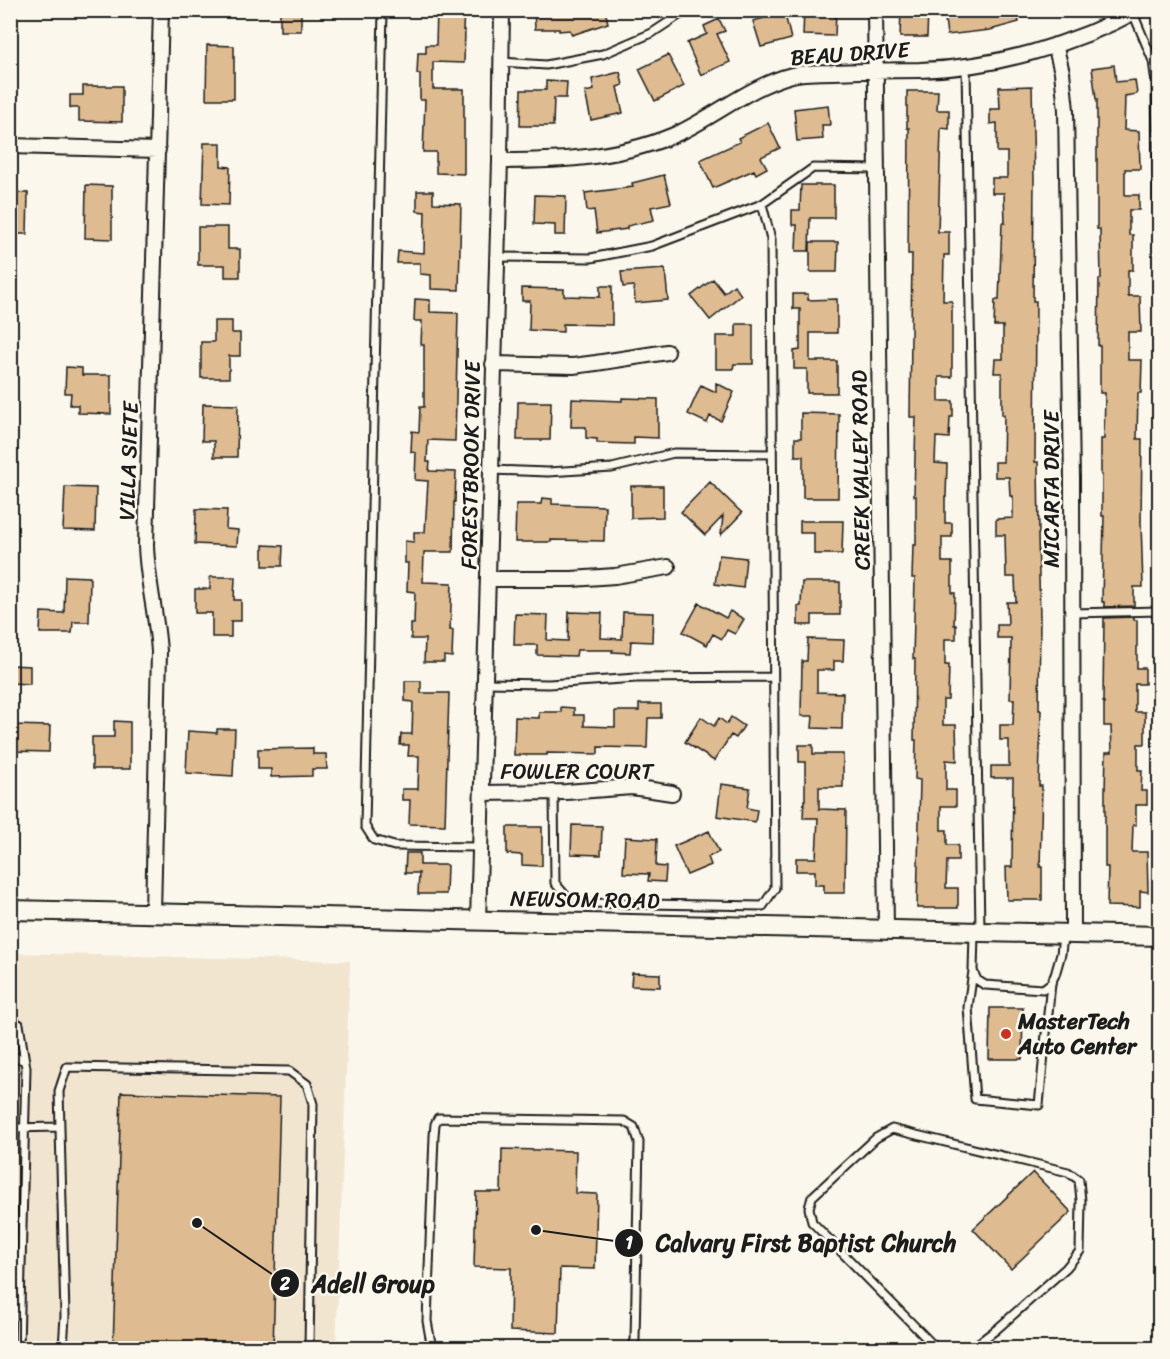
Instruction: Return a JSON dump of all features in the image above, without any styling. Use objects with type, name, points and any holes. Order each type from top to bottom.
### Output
[{"type":"street","name":"VILLA SIETE","points":[[153,913],[159,652],[146,545],[161,10]]},
{"type":"street","name":"FORESTBROOK DRIVE","points":[[478,921],[500,161],[502,10]]},
{"type":"street","name":"CREEK VALLEY ROAD","points":[[875,10],[885,929]]},
{"type":"street","name":"BEAU DRIVE","points":[[500,161],[583,158],[629,150],[668,138],[763,86],[795,74],[921,70],[966,66],[1055,45],[1100,29],[1135,12]]},
{"type":"street","name":"MICARTA DRIVE","points":[[1055,45],[1062,72],[1066,110],[1072,489],[1068,933]]},
{"type":"street","points":[[10,146],[158,150]]},
{"type":"street","points":[[493,364],[573,366],[667,352]]},
{"type":"street","points":[[488,579],[572,579],[615,576],[668,567]]},
{"type":"street","name":"FOWLER COURT","points":[[482,793],[554,792],[632,787],[672,793]]},
{"type":"street","name":"NEWSOM ROAD","points":[[10,910],[1160,936]]},
{"type":"lane","points":[[383,10],[364,826],[374,840],[394,846],[480,847]]},
{"type":"lane","points":[[501,62],[546,65],[603,54],[652,33],[687,10]]},
{"type":"lane","points":[[1135,12],[1153,61],[1156,83],[1160,337]]},
{"type":"lane","points":[[966,66],[977,931],[968,1007],[975,1099],[1039,1105],[1051,983],[1068,933]]},
{"type":"lane","points":[[497,257],[591,258],[652,246],[762,204],[813,168],[878,169]]},
{"type":"lane","points":[[554,792],[555,883],[566,896],[588,903],[763,906],[775,888],[771,239],[762,204]]},
{"type":"lane","points":[[491,470],[548,472],[612,468],[674,453],[772,454]]},
{"type":"lane","points":[[1072,614],[1160,611]]},
{"type":"lane","points":[[485,683],[549,684],[636,678],[774,677]]},
{"type":"lane","points":[[973,971],[977,980],[985,986],[1043,988],[1051,983]]},
{"type":"lane","points":[[10,1021],[19,1024],[26,1068],[19,1348]]},
{"type":"lane","points":[[10,1055],[25,1061]]},
{"type":"lane","points":[[63,1348],[65,1316],[59,1091],[66,1067],[289,1071],[308,1084],[313,1104],[309,1348]]},
{"type":"lane","points":[[438,1348],[431,1343],[427,1321],[434,1136],[438,1118],[624,1121],[634,1128],[639,1142],[635,1340],[632,1348]]},
{"type":"lane","points":[[10,1128],[59,1127]]},
{"type":"lane","points":[[936,1348],[812,1222],[809,1208],[813,1197],[876,1138],[892,1129],[1068,1172],[1078,1180],[1082,1202],[1080,1251],[1066,1268],[998,1329],[972,1348]]},
{"type":"shaded area","points":[[11,953],[350,961],[336,1348],[11,1348]]},
{"type":"building","points":[[280,10],[301,10],[301,31],[280,31]]},
{"type":"building","points":[[437,10],[464,10],[464,63],[433,62],[433,89],[464,89],[464,174],[436,173],[436,152],[423,152],[425,100],[420,100],[420,74],[417,74],[418,53],[426,53],[426,45],[436,45]]},
{"type":"building","points":[[534,10],[605,10],[608,23],[572,35],[570,30],[535,29]]},
{"type":"building","points":[[770,10],[784,10],[791,39],[761,47],[753,21],[772,16]]},
{"type":"building","points":[[804,10],[836,10],[835,36],[803,35]]},
{"type":"building","points":[[901,10],[928,10],[927,37],[900,37]]},
{"type":"building","points":[[944,10],[1016,10],[1019,22],[990,30],[947,35]]},
{"type":"building","points":[[719,19],[725,31],[717,34],[730,62],[701,75],[687,43],[707,34],[704,26]]},
{"type":"building","points":[[207,45],[234,46],[234,99],[206,99]]},
{"type":"building","points":[[668,55],[684,86],[655,101],[639,69]]},
{"type":"building","points":[[1114,65],[1116,82],[1135,80],[1137,94],[1125,96],[1124,130],[1139,131],[1140,169],[1125,169],[1125,195],[1139,195],[1139,210],[1129,210],[1129,235],[1133,235],[1133,270],[1128,270],[1128,296],[1140,296],[1141,332],[1128,332],[1128,360],[1142,360],[1141,393],[1138,393],[1137,439],[1142,439],[1143,587],[1134,587],[1134,606],[1104,607],[1104,602],[1102,602],[1104,516],[1102,516],[1101,439],[1104,439],[1105,393],[1100,393],[1100,346],[1098,346],[1099,279],[1101,279],[1100,229],[1097,229],[1097,99],[1092,68]]},
{"type":"building","points":[[620,72],[623,85],[617,87],[623,113],[591,120],[585,92],[594,90],[592,79]]},
{"type":"building","points":[[546,81],[567,82],[566,98],[554,98],[553,126],[520,126],[521,90],[546,90]]},
{"type":"building","points":[[83,86],[122,86],[122,122],[79,121],[79,108],[70,108],[70,95],[83,95]]},
{"type":"building","points":[[1032,86],[1042,900],[1007,900],[1006,867],[1012,867],[1013,778],[991,778],[991,766],[1009,766],[1009,740],[1000,740],[1000,725],[1013,725],[1014,699],[1010,699],[1011,638],[997,638],[997,625],[1008,625],[1007,602],[1016,602],[1015,577],[1006,577],[1005,535],[996,535],[996,519],[1013,518],[1013,496],[1010,496],[1009,477],[995,477],[995,462],[1003,462],[1002,373],[994,373],[995,359],[1003,359],[1003,326],[994,326],[995,300],[999,300],[1002,223],[1005,223],[1004,193],[992,193],[992,178],[1007,178],[1007,152],[997,152],[997,123],[990,124],[990,109],[1000,109],[999,87]]},
{"type":"building","points":[[907,91],[938,91],[937,110],[949,110],[949,129],[941,128],[938,232],[949,232],[949,255],[944,255],[943,301],[952,301],[952,377],[939,377],[939,401],[953,401],[953,417],[950,417],[949,438],[936,437],[935,463],[947,464],[945,523],[952,523],[952,537],[942,537],[942,562],[952,562],[952,593],[955,593],[954,625],[956,625],[956,639],[945,639],[945,665],[949,665],[948,700],[943,700],[943,725],[956,725],[957,761],[946,760],[946,790],[956,790],[956,806],[941,806],[941,830],[947,830],[947,845],[958,845],[958,861],[947,861],[946,888],[958,888],[958,908],[917,908],[920,780],[915,779],[915,659],[913,659],[915,578],[912,578],[913,545],[916,545],[916,496],[914,496],[916,417],[910,417],[912,254],[908,254]]},
{"type":"building","points":[[828,105],[830,125],[822,125],[823,139],[797,141],[794,109]]},
{"type":"building","points":[[768,123],[780,148],[761,157],[767,168],[756,174],[754,170],[713,188],[700,160],[740,142],[738,138]]},
{"type":"building","points":[[204,143],[221,143],[221,166],[230,167],[229,205],[202,204]]},
{"type":"building","points":[[664,175],[671,203],[651,207],[654,220],[627,226],[627,229],[597,233],[594,210],[587,211],[585,193],[633,187],[632,183]]},
{"type":"building","points":[[86,185],[112,186],[112,239],[85,238]]},
{"type":"building","points":[[801,185],[834,185],[834,218],[810,218],[809,251],[796,251],[797,225],[792,225],[792,210],[800,210]]},
{"type":"building","points":[[417,191],[433,191],[433,203],[461,204],[459,290],[431,289],[431,275],[420,274],[420,263],[397,263],[398,251],[424,253],[425,212],[417,211]]},
{"type":"building","points":[[10,192],[28,193],[27,234],[10,234]]},
{"type":"building","points":[[535,195],[566,196],[565,235],[555,235],[555,225],[534,224]]},
{"type":"building","points":[[198,227],[228,227],[228,249],[240,249],[240,277],[225,277],[225,265],[198,265]]},
{"type":"building","points":[[810,242],[838,242],[837,272],[810,272]]},
{"type":"building","points":[[665,269],[668,300],[635,303],[634,286],[623,287],[621,272]]},
{"type":"building","points":[[713,279],[724,293],[734,285],[741,295],[710,320],[691,296]]},
{"type":"building","points":[[600,286],[612,286],[612,325],[563,324],[563,332],[529,330],[530,301],[522,301],[522,288],[564,289],[564,296],[600,297]]},
{"type":"building","points":[[793,294],[808,294],[808,300],[837,299],[837,333],[810,333],[810,361],[837,361],[837,393],[807,393],[807,369],[794,369],[794,351],[800,350],[800,309],[793,309]]},
{"type":"building","points":[[415,299],[430,300],[430,312],[458,313],[455,441],[428,440],[427,462],[430,462],[429,471],[456,472],[453,552],[424,552],[423,582],[452,583],[450,630],[453,630],[452,657],[444,656],[444,662],[424,662],[425,639],[411,639],[415,592],[407,591],[408,563],[405,563],[405,541],[414,542],[414,532],[425,532],[428,481],[415,480],[416,453],[411,452],[412,431],[419,432],[420,407],[424,407],[422,321],[414,321]]},
{"type":"building","points":[[214,321],[232,321],[232,333],[240,333],[240,356],[229,356],[229,378],[201,378],[201,342],[214,342]]},
{"type":"building","points":[[736,324],[753,324],[753,364],[734,364],[733,369],[716,369],[716,336],[736,336]]},
{"type":"building","points":[[66,367],[82,368],[82,375],[111,375],[111,414],[78,413],[78,405],[70,405],[71,393],[65,393]]},
{"type":"building","points":[[716,383],[734,392],[721,421],[710,416],[707,423],[688,414],[701,385],[716,392]]},
{"type":"building","points":[[622,398],[658,399],[658,438],[634,437],[634,444],[597,443],[597,439],[586,438],[586,427],[571,427],[572,399],[622,401]]},
{"type":"building","points":[[518,402],[551,402],[550,440],[517,440]]},
{"type":"building","points":[[203,404],[238,405],[237,457],[214,457],[214,441],[202,441]]},
{"type":"building","points":[[801,413],[839,414],[838,498],[803,498],[803,456],[795,456],[795,438],[801,438]]},
{"type":"building","points":[[710,482],[742,513],[721,535],[723,516],[705,535],[681,512]]},
{"type":"building","points":[[631,486],[663,486],[663,517],[631,518]]},
{"type":"building","points":[[65,487],[96,488],[95,531],[63,530]]},
{"type":"building","points":[[542,498],[552,499],[552,504],[605,506],[604,541],[515,542],[516,504],[541,504]]},
{"type":"building","points":[[196,509],[227,510],[226,529],[238,530],[237,546],[195,544]]},
{"type":"building","points":[[800,521],[843,521],[842,554],[814,554],[814,533],[800,533]]},
{"type":"building","points":[[263,545],[283,546],[282,566],[263,566]]},
{"type":"building","points":[[719,555],[746,558],[743,588],[715,584]]},
{"type":"building","points":[[65,576],[90,577],[89,622],[73,622],[72,633],[40,633],[41,612],[64,613]]},
{"type":"building","points":[[210,577],[235,577],[234,600],[241,600],[241,621],[231,621],[231,637],[212,637],[212,613],[195,613],[195,589],[210,589]]},
{"type":"building","points":[[802,582],[840,582],[840,615],[812,615],[812,625],[798,625]]},
{"type":"building","points":[[699,603],[726,618],[730,611],[744,619],[735,634],[727,630],[722,639],[713,634],[707,645],[683,632]]},
{"type":"building","points":[[569,612],[602,613],[601,638],[622,639],[623,612],[653,613],[652,642],[631,641],[630,653],[612,652],[613,650],[577,650],[576,656],[537,655],[537,645],[514,645],[515,614],[548,615],[547,640],[568,641]]},
{"type":"building","points":[[1134,617],[1134,620],[1137,620],[1137,668],[1145,668],[1145,684],[1135,684],[1135,712],[1145,712],[1145,744],[1138,744],[1138,770],[1142,770],[1141,791],[1147,791],[1147,805],[1136,805],[1132,852],[1147,852],[1148,892],[1140,891],[1140,907],[1107,906],[1106,752],[1112,752],[1111,726],[1104,726],[1104,618]]},
{"type":"building","points":[[808,639],[844,640],[843,661],[834,661],[834,670],[817,670],[817,692],[843,693],[842,729],[812,728],[813,716],[801,716],[802,661],[807,661]]},
{"type":"building","points":[[10,665],[30,666],[30,684],[10,683]]},
{"type":"building","points":[[405,681],[421,681],[421,693],[449,693],[445,825],[409,824],[410,800],[402,800],[402,789],[418,789],[419,756],[408,756],[409,745],[400,745],[401,734],[412,734],[413,702],[405,701]]},
{"type":"building","points":[[639,704],[661,704],[661,718],[648,718],[647,748],[598,747],[598,754],[514,755],[515,717],[539,718],[539,712],[561,712],[561,707],[574,708],[574,715],[584,715],[584,726],[615,727],[615,711],[639,711]]},
{"type":"building","points":[[701,717],[714,726],[719,718],[727,724],[731,717],[744,726],[736,738],[731,735],[714,761],[685,742]]},
{"type":"building","points":[[114,721],[130,722],[130,769],[92,769],[92,737],[114,737]]},
{"type":"building","points":[[10,725],[50,726],[49,752],[10,751]]},
{"type":"building","points":[[217,729],[235,729],[233,776],[186,773],[188,731],[217,733]]},
{"type":"building","points":[[799,745],[813,745],[813,754],[843,754],[843,787],[819,787],[819,809],[846,810],[845,893],[824,893],[824,885],[815,885],[815,871],[796,871],[796,858],[816,858],[818,818],[803,818],[805,762],[799,762]]},
{"type":"building","points":[[313,748],[313,754],[326,754],[327,769],[312,769],[312,776],[271,777],[271,769],[258,769],[258,749]]},
{"type":"building","points":[[721,784],[750,788],[747,808],[757,810],[755,822],[717,816]]},
{"type":"building","points":[[572,825],[602,826],[601,855],[571,854]]},
{"type":"building","points":[[507,827],[542,827],[542,866],[522,865],[522,855],[507,854]]},
{"type":"building","points":[[709,831],[719,852],[708,857],[711,865],[687,875],[674,846]]},
{"type":"building","points":[[625,837],[657,839],[656,866],[666,867],[665,882],[648,881],[649,874],[623,873]]},
{"type":"building","points":[[406,853],[420,853],[420,865],[447,865],[446,894],[418,894],[419,873],[405,873]]},
{"type":"building","points":[[632,973],[660,974],[660,987],[631,986]]},
{"type":"building","name":"MasterTech Auto Center","points":[[990,1008],[1023,1008],[1022,1059],[989,1059]]},
{"type":"building","points":[[121,1092],[280,1097],[273,1348],[113,1348]]},
{"type":"building","points":[[502,1149],[576,1151],[575,1193],[597,1194],[595,1269],[560,1268],[558,1333],[510,1331],[511,1268],[474,1267],[476,1192],[501,1192]]},
{"type":"building","points":[[1033,1172],[1071,1212],[1011,1269],[973,1229]]},
{"type":"place","name":"MasterTech Auto Center","points":[[1006,1034]]},
{"type":"place","name":"Adell Group","points":[[197,1223]]},
{"type":"place","name":"Calvary First Baptist Church","points":[[536,1230]]}]
